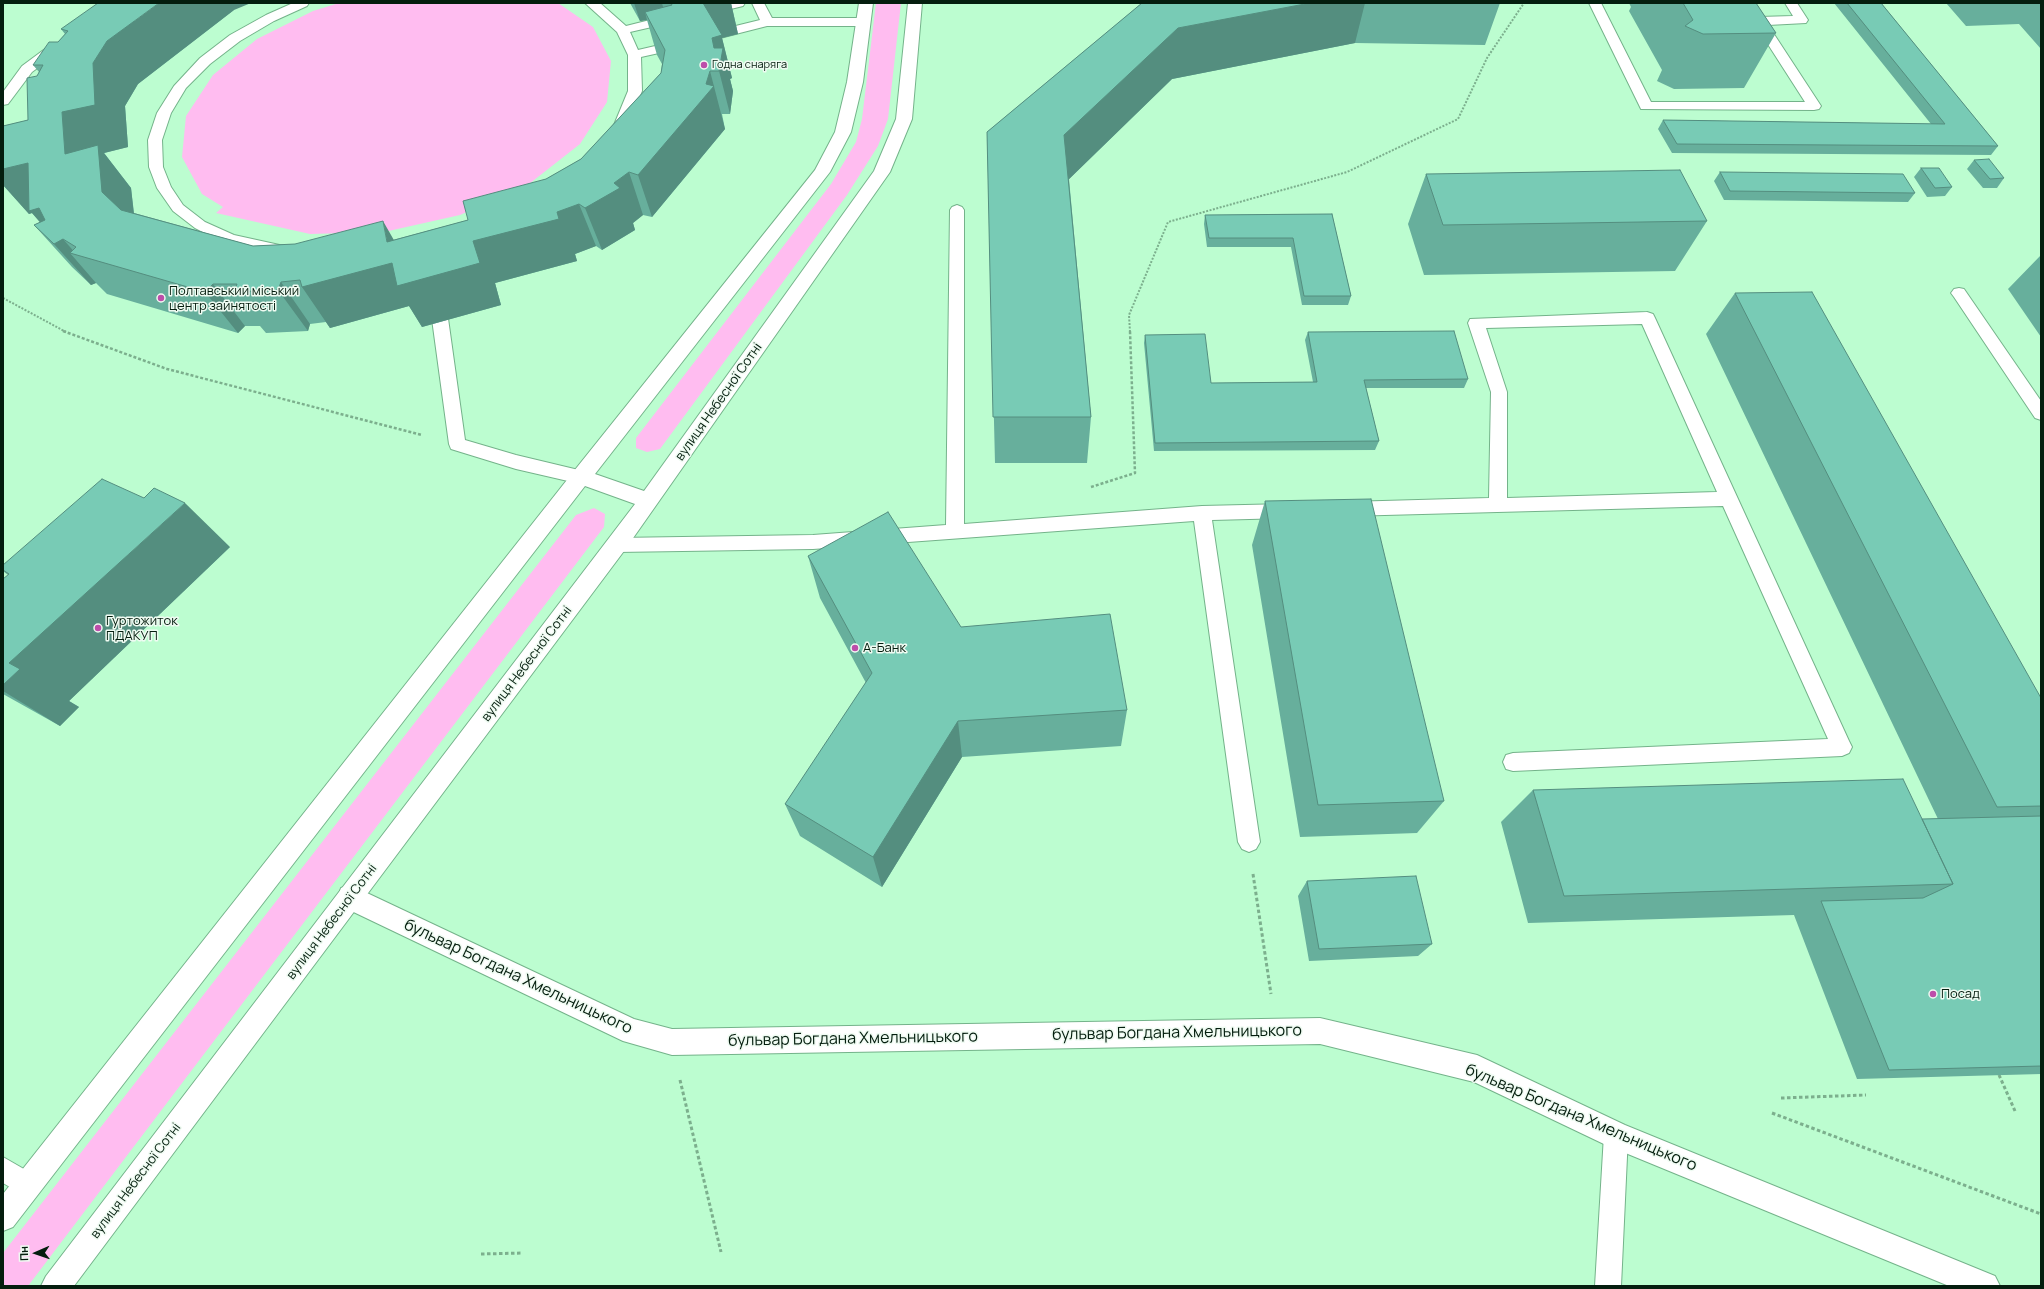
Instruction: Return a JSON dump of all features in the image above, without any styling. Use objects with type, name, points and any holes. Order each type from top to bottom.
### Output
[{"type":"street","name":"вулиця Небесної Сотні","points":[[56,1286],[617,545],[882,172],[904,119],[915,3]]},
{"type":"street","points":[[3,1217],[581,477],[822,172],[843,132],[855,82],[865,12]]},
{"type":"street","points":[[581,477],[649,501]]},
{"type":"street","name":"бульвар Богдана Хмельницького","points":[[350,898],[632,1032],[672,1042],[1320,1030],[1477,1069],[1616,1135],[1985,1286]]},
{"type":"lane","points":[[294,252],[263,248],[229,239],[200,225],[178,208],[164,188],[156,167],[155,140],[164,113],[181,86],[205,61],[242,34],[270,18],[303,3]]},
{"type":"lane","points":[[591,3],[601,9],[623,30],[634,56],[635,91],[620,126],[605,144]]},
{"type":"lane","points":[[623,30],[739,3]]},
{"type":"lane","points":[[758,3],[767,22]]},
{"type":"lane","points":[[1595,3],[1646,106],[1814,106],[1759,21],[1802,20],[1791,3]]},
{"type":"lane","points":[[634,56],[767,22],[865,12]]},
{"type":"lane","points":[[3,101],[27,69],[63,42]]},
{"type":"lane","points":[[955,531],[957,210]]},
{"type":"lane","points":[[434,280],[457,444],[516,462],[581,477]]},
{"type":"lane","points":[[1959,293],[2041,414]]},
{"type":"lane","points":[[1498,505],[1499,392],[1476,323],[1648,318],[1842,747],[1513,762]]},
{"type":"lane","points":[[1334,510],[1729,499]]},
{"type":"lane","points":[[617,545],[814,542],[1202,513],[1303,510]]},
{"type":"lane","points":[[1202,513],[1249,842]]},
{"type":"lane","points":[[1608,1286],[1616,1135]]},
{"type":"lane","points":[[3,1169],[27,1185]]},
{"type":"path","points":[[1090,487],[1135,473],[1129,315],[1168,222],[1347,172],[1458,119],[1487,58],[1524,3]]},
{"type":"path","points":[[3,298],[62,330],[167,369],[457,444]]},
{"type":"path","points":[[1249,842],[1276,1030]]},
{"type":"path","points":[[672,1042],[721,1252]]},
{"type":"path","points":[[1999,1075],[2016,1111]]},
{"type":"path","points":[[1781,1098],[1866,1095]]},
{"type":"path","points":[[1772,1113],[2041,1214]]},
{"type":"path","points":[[481,1254],[523,1253]]},
{"type":"shaded area","points":[[339,3],[558,3],[593,27],[611,61],[607,102],[580,144],[529,184],[460,215],[384,232],[310,234],[216,213],[223,207],[202,194],[182,157],[186,116],[213,75],[257,39],[313,11]]},
{"type":"shaded area","points":[[876,3],[901,3],[888,119],[878,146],[847,195],[660,449],[647,452],[636,448],[636,438],[831,184],[856,142],[862,119]]},
{"type":"shaded area","points":[[594,508],[605,514],[604,527],[28,1286],[3,1286],[3,1253],[576,515]]},
{"type":"building","points":[[98,3],[159,3],[107,41],[93,63],[95,105],[62,112],[65,154],[98,145],[102,192],[121,210],[253,246],[295,244],[383,221],[387,242],[468,220],[463,201],[546,179],[581,159],[661,73],[665,50],[645,12],[672,5],[671,3],[703,3],[722,35],[712,38],[714,48],[723,48],[719,71],[710,71],[706,84],[714,86],[638,175],[629,172],[614,183],[620,188],[585,208],[579,204],[557,212],[559,219],[473,241],[480,263],[397,286],[392,263],[302,287],[300,280],[281,282],[278,290],[234,292],[237,284],[213,284],[205,292],[70,253],[76,247],[63,239],[54,244],[34,225],[45,220],[39,208],[29,211],[28,163],[3,169],[3,126],[28,120],[27,78],[37,76],[43,65],[33,65],[49,42],[58,42],[68,31],[61,29]]},
{"type":"building","points":[[1142,3],[1310,3],[1178,28],[1064,135],[1091,417],[993,417],[987,132]]},
{"type":"building","points":[[1683,3],[1756,3],[1776,33],[1703,34],[1685,26],[1693,20]]},
{"type":"building","points":[[1847,3],[1881,3],[1998,146],[1677,144],[1663,120],[1945,124]]},
{"type":"building","points":[[1989,159],[2004,178],[1990,179],[1974,160]]},
{"type":"building","points":[[1921,168],[1939,168],[1952,187],[1935,188]]},
{"type":"building","points":[[1680,170],[1707,221],[1443,225],[1426,174]]},
{"type":"building","points":[[1720,172],[1903,174],[1915,193],[1730,191]]},
{"type":"building","points":[[1332,214],[1351,296],[1304,296],[1293,238],[1209,238],[1205,215]]},
{"type":"building","points":[[1812,292],[2041,698],[2041,806],[1997,807],[1735,293]]},
{"type":"building","points":[[1454,331],[1468,379],[1364,380],[1379,441],[1155,443],[1145,335],[1205,334],[1211,383],[1317,382],[1308,332]]},
{"type":"building","points":[[102,479],[144,498],[154,488],[185,503],[9,663],[20,669],[3,685],[3,579],[9,574],[3,570],[3,565]]},
{"type":"building","points":[[1371,499],[1444,801],[1318,805],[1265,501]]},
{"type":"building","points":[[888,512],[961,627],[1110,614],[1127,710],[958,721],[873,857],[785,804],[872,673],[808,556]]},
{"type":"building","points":[[1903,779],[1953,884],[1564,896],[1533,790]]},
{"type":"building","name":"Посад","points":[[2041,816],[2041,1066],[1889,1070],[1821,901],[1923,898],[1953,884],[1922,819]]},
{"type":"building","points":[[1416,876],[1432,944],[1319,949],[1307,881]]},
{"type":"place","name":"Годна снаряга","points":[[704,65]]},
{"type":"place","name":"Полтавський міський центр зайнятості","points":[[161,298]]},
{"type":"place","name":"Гуртожиток ПДАКУП","points":[[98,628]]},
{"type":"place","name":"А-Банк","points":[[855,648]]},
{"type":"place","name":"Посад","points":[[1933,994]]}]
